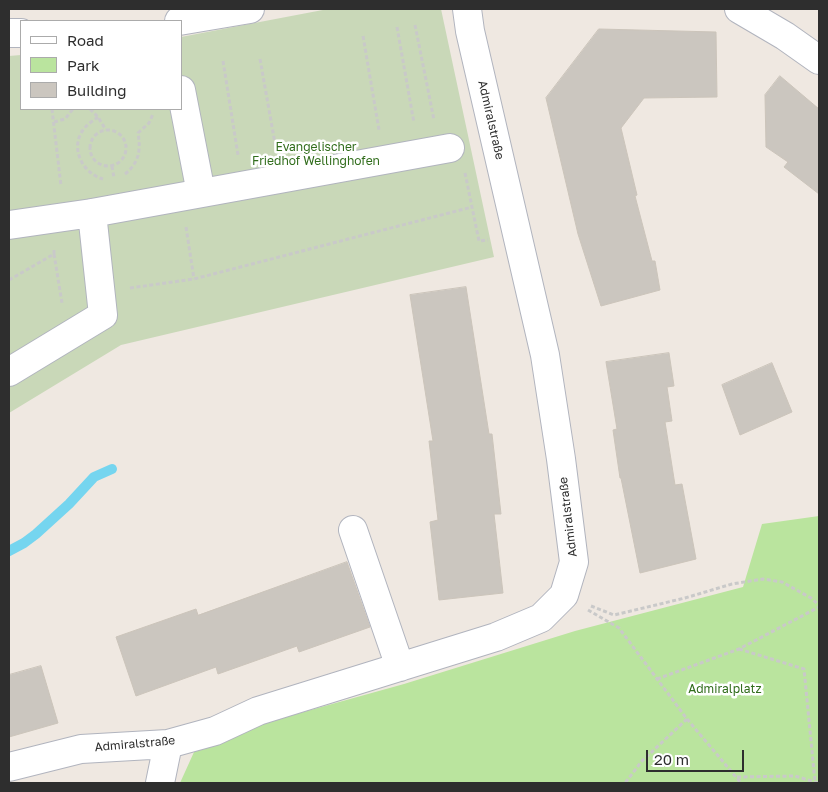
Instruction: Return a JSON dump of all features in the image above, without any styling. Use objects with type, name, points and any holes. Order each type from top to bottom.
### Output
[{"type":"street","points":[[182,21],[250,9]]},
{"type":"street","name":"Admiralstraße","points":[[9,767],[81,749],[168,744],[215,731],[258,711],[496,637],[541,618],[564,595],[574,562],[545,355],[470,31],[467,9]]},
{"type":"street","points":[[739,9],[785,36],[819,60]]},
{"type":"street","points":[[182,100],[192,195]]},
{"type":"street","points":[[9,225],[92,213],[436,150]]},
{"type":"street","points":[[9,372],[103,315],[92,213]]},
{"type":"street","points":[[353,530],[400,667]]},
{"type":"street","points":[[160,783],[168,744]]},
{"type":"path","points":[[415,25],[436,150]]},
{"type":"path","points":[[397,27],[436,150]]},
{"type":"path","points":[[363,36],[384,160]]},
{"type":"path","points":[[260,59],[282,179]]},
{"type":"path","points":[[223,61],[243,186]]},
{"type":"path","points":[[52,110],[57,217],[54,254],[68,336]]},
{"type":"path","points":[[54,122],[65,119],[73,110]]},
{"type":"path","points":[[91,110],[106,130]]},
{"type":"path","points":[[98,117],[83,130],[77,146],[79,156],[82,166],[90,173],[100,178],[114,180],[120,178],[131,169],[138,158],[140,147],[138,133],[149,123],[154,110]]},
{"type":"path","points":[[106,130],[112,130],[122,135],[126,146],[124,158],[114,165],[101,165],[92,157],[90,150],[92,139],[101,131],[106,130]]},
{"type":"path","points":[[436,150],[462,160],[480,241],[488,240]]},
{"type":"path","points":[[192,195],[194,279]]},
{"type":"path","points":[[100,292],[194,279],[472,207]]},
{"type":"path","points":[[9,280],[54,254]]},
{"type":"path","points":[[564,595],[614,615],[732,584],[764,579],[782,582],[811,598],[819,606],[739,649],[657,679]]},
{"type":"path","points":[[564,595],[619,628],[687,719],[742,783]]},
{"type":"path","points":[[737,777],[795,776],[817,782],[804,668],[739,649]]},
{"type":"path","points":[[625,783],[642,762],[687,719]]},
{"type":"green space","name":"Evangelischer Friedhof Wellinghofen","points":[[328,9],[441,9],[494,257],[121,345],[9,413],[9,56],[20,55],[20,110],[182,110],[182,37]]},
{"type":"green space","name":"Admiralplatz","points":[[819,516],[819,783],[180,783],[199,741],[404,684],[575,631],[743,587],[762,524]]},
{"type":"building","points":[[599,29],[716,32],[717,97],[644,98],[621,128],[637,195],[635,196],[652,261],[655,261],[660,290],[601,306],[578,234],[546,98]]},
{"type":"building","points":[[780,76],[819,109],[819,194],[784,167],[788,162],[766,147],[765,95]]},
{"type":"building","points":[[466,287],[489,434],[492,434],[501,514],[494,514],[503,593],[439,600],[430,522],[438,520],[429,441],[433,441],[410,295]]},
{"type":"building","points":[[669,353],[674,386],[667,387],[672,421],[665,422],[675,485],[682,484],[696,559],[640,573],[620,478],[613,430],[617,429],[606,362]]},
{"type":"building","points":[[772,363],[792,412],[740,435],[722,385]]},
{"type":"building","points":[[347,562],[370,627],[299,652],[297,646],[218,674],[216,667],[136,696],[116,637],[196,609],[198,615]]},
{"type":"building","points":[[41,666],[58,723],[9,737],[9,675]]},
{"type":"waterway","points":[[9,551],[36,534],[69,504],[94,477],[112,469]]}]
